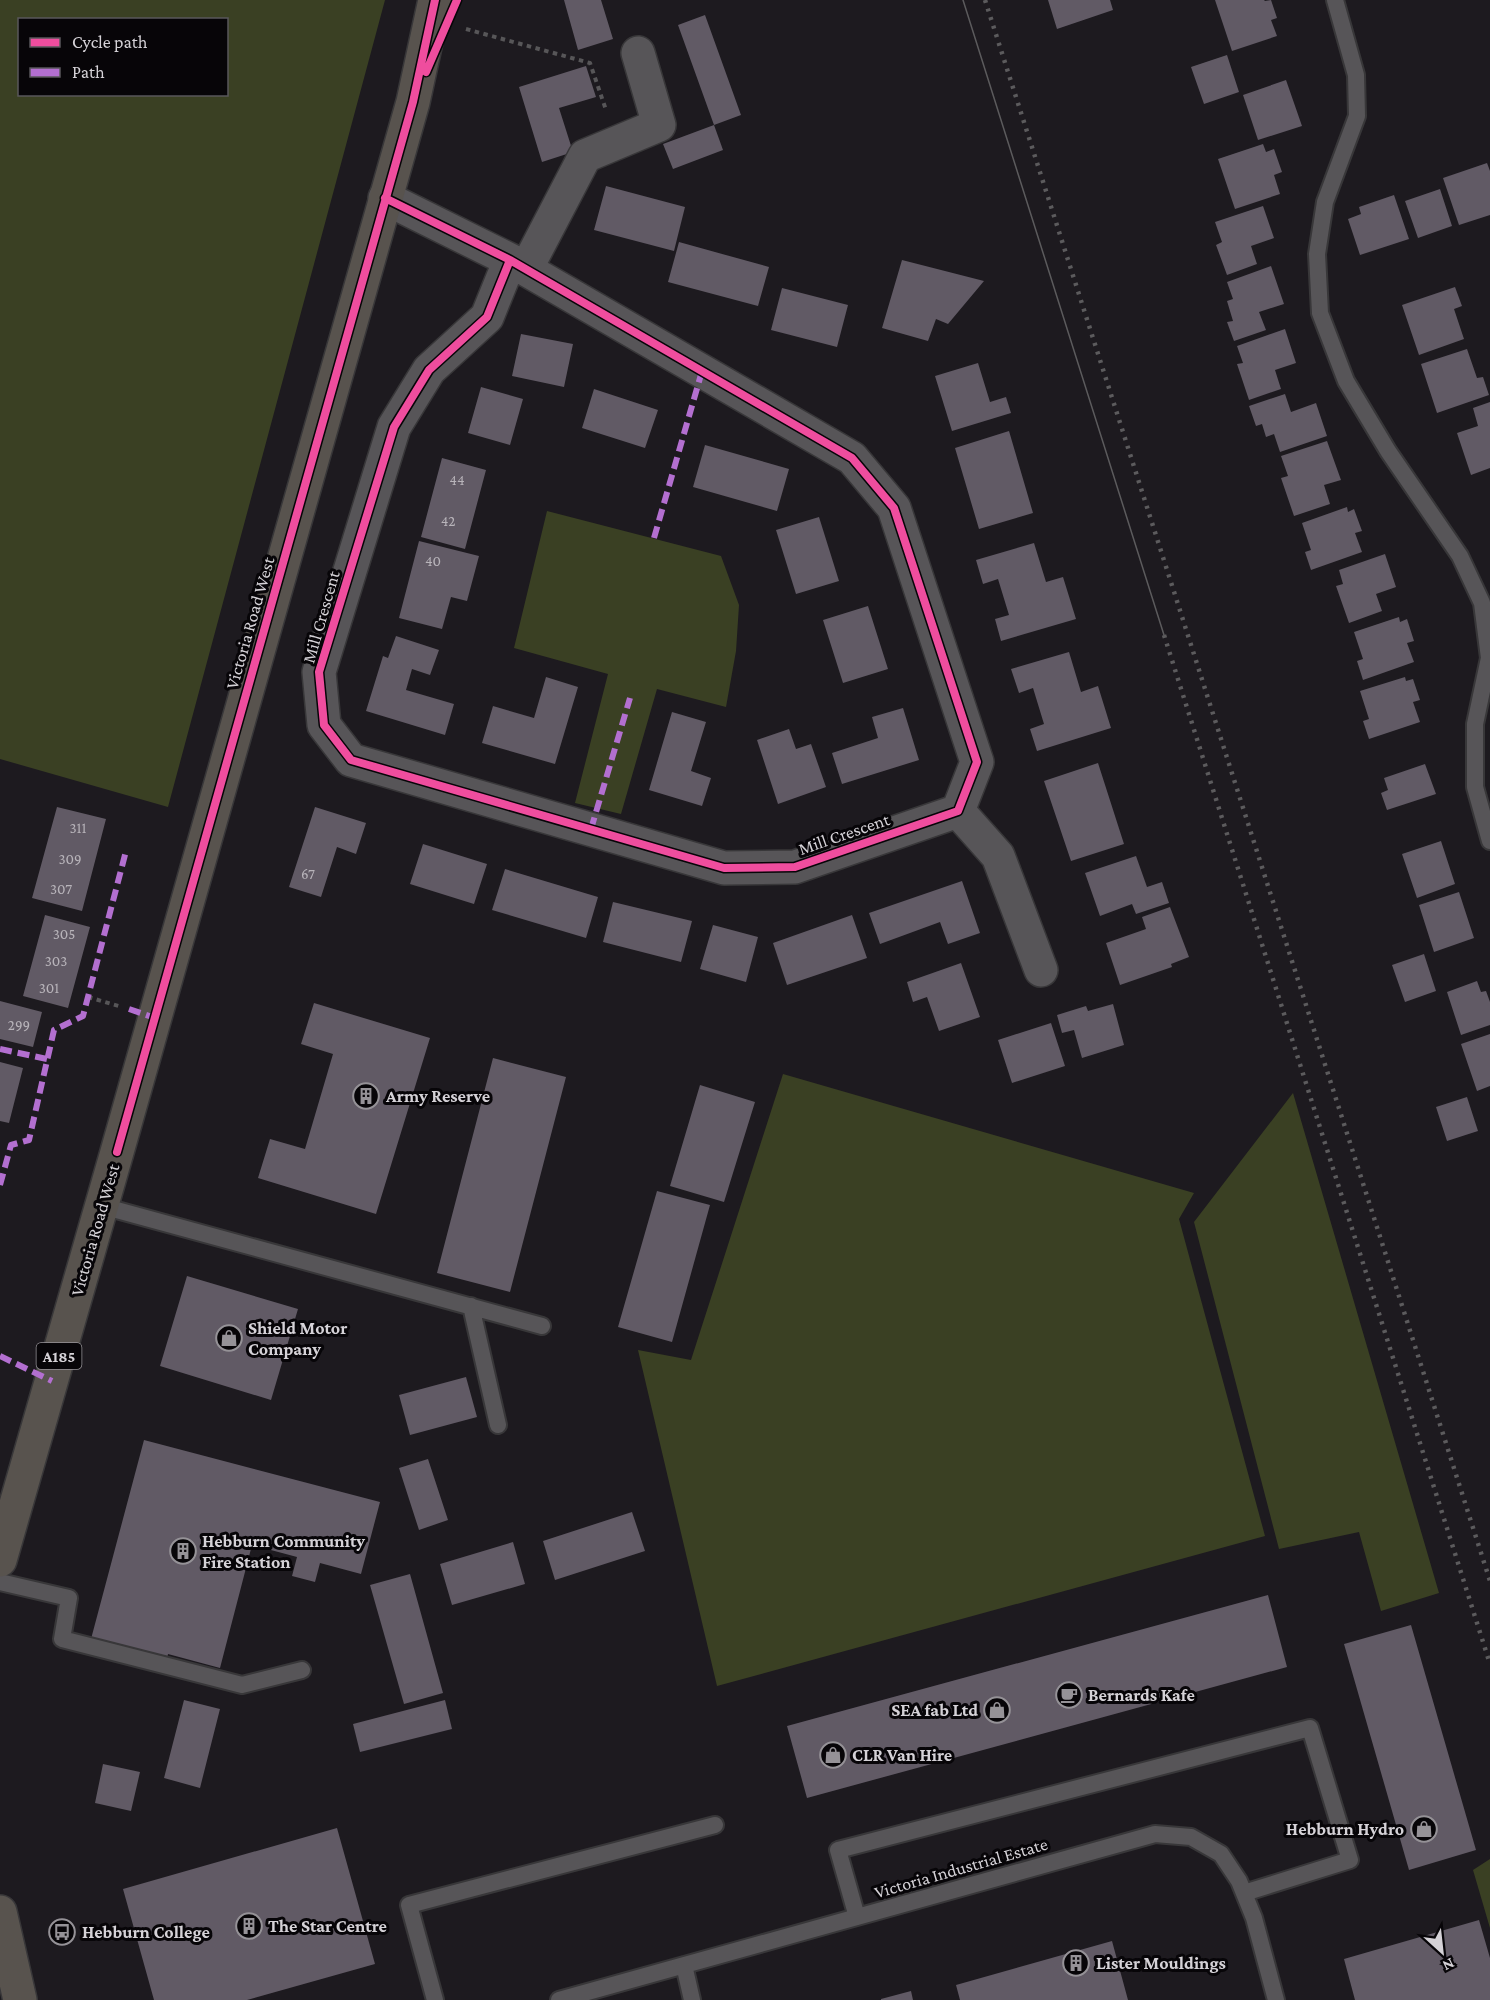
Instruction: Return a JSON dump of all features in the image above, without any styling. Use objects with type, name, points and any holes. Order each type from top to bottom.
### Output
[{"type":"main road","name":"Victoria Road West","points":[[0,1560],[102,1206],[385,198],[413,102],[447,8]]},
{"type":"main road","points":[[0,1912],[20,2000]]},
{"type":"street","name":"Mill Crescent","points":[[638,53],[659,124],[585,156],[487,317],[429,370],[394,427],[319,672],[324,725],[351,760],[724,868],[795,867],[958,811]]},
{"type":"street","points":[[385,198],[518,265],[852,458],[894,508],[977,762],[958,811],[998,856],[1041,970]]},
{"type":"lane","points":[[1335,0],[1356,75],[1357,116],[1325,202],[1317,254],[1320,313],[1346,381],[1388,451],[1460,556],[1482,603],[1489,658],[1475,724],[1475,787],[1490,841]]},
{"type":"lane","points":[[102,1206],[542,1326]]},
{"type":"lane","points":[[471,1306],[498,1425]]},
{"type":"lane","points":[[0,1581],[69,1598],[62,1640],[242,1685],[302,1670]]},
{"type":"lane","points":[[857,1917],[838,1850],[1310,1728],[1350,1860],[1244,1893]]},
{"type":"lane","points":[[435,2000],[409,1905],[715,1825]]},
{"type":"lane","name":"Victoria Industrial Estate","points":[[559,2000],[1155,1834],[1191,1837],[1221,1854],[1239,1881],[1254,1918],[1276,2000]]},
{"type":"lane","points":[[684,1965],[692,2000]]},
{"type":"path","points":[[447,8],[590,63],[616,142]]},
{"type":"path","points":[[88,997],[129,1009]]},
{"type":"green space","points":[[0,0],[385,0],[168,807],[0,759]]},
{"type":"green space","points":[[547,511],[721,556],[739,605],[736,651],[726,707],[657,689],[621,814],[575,803],[608,674],[514,648]]},
{"type":"green space","points":[[783,1074],[1194,1193],[1179,1219],[1265,1536],[717,1686],[638,1350],[691,1360]]},
{"type":"green space","points":[[1293,1093],[1439,1593],[1381,1611],[1359,1532],[1279,1549],[1194,1222]]},
{"type":"green space","points":[[1490,1859],[1490,1928],[1473,1870]]},
{"type":"building","points":[[564,0],[601,0],[613,39],[578,50]]},
{"type":"building","points":[[1048,0],[1110,0],[1113,10],[1057,29]]},
{"type":"building","points":[[1215,0],[1271,0],[1277,18],[1271,20],[1277,36],[1232,51]]},
{"type":"building","points":[[705,15],[741,115],[714,125],[678,25]]},
{"type":"building","points":[[1227,55],[1239,92],[1204,104],[1191,67]]},
{"type":"building","points":[[586,66],[596,97],[559,108],[573,152],[542,162],[519,87]]},
{"type":"building","points":[[1286,80],[1302,126],[1258,140],[1243,95]]},
{"type":"building","points":[[714,125],[723,150],[673,169],[663,144]]},
{"type":"building","points":[[1263,144],[1266,152],[1274,149],[1282,172],[1274,175],[1280,194],[1235,209],[1218,159]]},
{"type":"building","points":[[1487,163],[1490,171],[1490,215],[1459,225],[1443,178]]},
{"type":"building","points":[[606,186],[685,207],[674,251],[594,230]]},
{"type":"building","points":[[1440,189],[1452,226],[1418,238],[1405,201]]},
{"type":"building","points":[[1394,195],[1409,239],[1360,255],[1348,219],[1361,214],[1359,207]]},
{"type":"building","points":[[1263,206],[1274,238],[1251,246],[1257,264],[1227,275],[1216,245],[1222,242],[1215,222]]},
{"type":"building","points":[[679,242],[769,267],[758,306],[668,282]]},
{"type":"building","points":[[902,260],[984,281],[948,324],[936,319],[928,341],[882,328]]},
{"type":"building","points":[[1271,266],[1284,304],[1259,312],[1266,330],[1234,341],[1227,322],[1233,321],[1227,301],[1233,299],[1227,282]]},
{"type":"building","points":[[1455,287],[1462,306],[1454,309],[1464,339],[1419,355],[1402,305]]},
{"type":"building","points":[[782,288],[848,305],[837,347],[771,330]]},
{"type":"building","points":[[1285,329],[1296,363],[1275,370],[1281,389],[1249,400],[1237,364],[1243,363],[1237,346]]},
{"type":"building","points":[[521,334],[573,344],[564,387],[512,376]]},
{"type":"building","points":[[1467,349],[1477,378],[1483,377],[1489,395],[1437,413],[1421,364]]},
{"type":"building","points":[[978,363],[990,402],[1006,397],[1011,413],[952,431],[935,376]]},
{"type":"building","points":[[481,387],[523,399],[510,445],[468,433]]},
{"type":"building","points":[[594,389],[658,410],[645,448],[582,428]]},
{"type":"building","points":[[1285,394],[1291,412],[1316,403],[1327,436],[1280,452],[1274,434],[1266,437],[1262,424],[1256,426],[1249,406]]},
{"type":"building","points":[[1490,402],[1490,468],[1471,475],[1457,433],[1478,426],[1473,408]]},
{"type":"building","points":[[1009,431],[1033,513],[979,529],[955,448]]},
{"type":"building","points":[[1327,441],[1341,480],[1324,485],[1330,504],[1294,516],[1281,478],[1288,476],[1281,456]]},
{"type":"building","points":[[705,445],[789,469],[777,511],[693,487]]},
{"type":"building","points":[[442,458],[486,470],[465,549],[421,537]]},
{"type":"building","points":[[1347,507],[1348,512],[1354,509],[1362,531],[1355,533],[1362,552],[1311,570],[1305,552],[1311,550],[1302,523]]},
{"type":"building","points":[[819,517],[839,581],[796,594],[776,530]]},
{"type":"building","points":[[419,541],[479,556],[467,601],[451,597],[442,629],[399,618]]},
{"type":"building","points":[[1034,543],[1046,582],[1063,577],[1076,619],[1001,641],[995,619],[1009,615],[998,579],[983,584],[976,560]]},
{"type":"building","points":[[1385,554],[1396,587],[1376,594],[1382,611],[1349,623],[1336,586],[1343,584],[1339,570]]},
{"type":"building","points":[[868,606],[888,669],[843,683],[823,620]]},
{"type":"building","points":[[1399,617],[1400,622],[1407,619],[1414,641],[1407,643],[1414,662],[1363,680],[1357,661],[1363,659],[1354,632]]},
{"type":"building","points":[[396,636],[439,650],[430,675],[412,669],[406,690],[454,704],[445,735],[366,711],[383,656],[388,658]]},
{"type":"building","points":[[1069,652],[1081,692],[1098,686],[1111,728],[1037,751],[1030,729],[1044,724],[1033,688],[1019,693],[1011,669]]},
{"type":"building","points":[[546,677],[578,687],[555,764],[482,743],[493,706],[534,718]]},
{"type":"building","points":[[1405,677],[1406,681],[1413,679],[1420,700],[1413,702],[1420,722],[1369,739],[1363,721],[1369,719],[1360,691]]},
{"type":"building","points":[[903,708],[919,760],[842,784],[832,753],[878,738],[872,717]]},
{"type":"building","points":[[672,712],[706,722],[691,771],[711,778],[702,806],[649,790]]},
{"type":"building","points":[[789,729],[796,749],[811,744],[826,787],[778,804],[757,740]]},
{"type":"building","points":[[1098,763],[1124,844],[1071,861],[1044,781]]},
{"type":"building","points":[[1425,764],[1436,794],[1387,810],[1381,793],[1388,790],[1384,778]]},
{"type":"building","points":[[57,807],[106,819],[82,911],[32,898]]},
{"type":"building","points":[[315,807],[366,823],[356,854],[337,847],[321,897],[289,887]]},
{"type":"building","points":[[1441,841],[1455,884],[1417,898],[1402,854]]},
{"type":"building","points":[[423,844],[487,864],[474,904],[410,884]]},
{"type":"building","points":[[1136,856],[1147,887],[1162,882],[1169,903],[1136,914],[1132,904],[1100,916],[1085,873]]},
{"type":"building","points":[[505,869],[598,897],[586,938],[492,910]]},
{"type":"building","points":[[962,881],[980,933],[948,944],[940,922],[880,944],[869,913]]},
{"type":"building","points":[[1459,892],[1474,938],[1434,952],[1419,905]]},
{"type":"building","points":[[613,902],[692,921],[681,962],[603,942]]},
{"type":"building","points":[[1170,907],[1189,957],[1171,964],[1172,967],[1120,985],[1106,943],[1146,929],[1142,917]]},
{"type":"building","points":[[45,915],[90,927],[68,1008],[23,996]]},
{"type":"building","points":[[852,915],[867,958],[787,985],[773,943]]},
{"type":"building","points":[[713,925],[758,937],[746,982],[700,969]]},
{"type":"building","points":[[1424,954],[1436,991],[1405,1002],[1392,965]]},
{"type":"building","points":[[961,963],[980,1017],[939,1031],[927,997],[913,1002],[907,982]]},
{"type":"building","points":[[1477,981],[1481,992],[1486,991],[1490,1002],[1490,1025],[1461,1035],[1447,992]]},
{"type":"building","points":[[0,1001],[42,1012],[33,1047],[0,1039]]},
{"type":"building","name":"Army Reserve","points":[[314,1003],[430,1038],[376,1214],[258,1178],[270,1139],[305,1149],[333,1054],[301,1044]]},
{"type":"building","points":[[1113,1004],[1124,1045],[1082,1058],[1074,1030],[1062,1033],[1057,1015],[1086,1006],[1088,1011]]},
{"type":"building","points":[[1051,1023],[1065,1066],[1012,1083],[998,1040]]},
{"type":"building","points":[[1490,1034],[1490,1086],[1477,1091],[1461,1044]]},
{"type":"building","points":[[493,1058],[566,1077],[510,1292],[437,1273]]},
{"type":"building","points":[[0,1062],[23,1068],[9,1123],[0,1121]]},
{"type":"building","points":[[700,1085],[755,1102],[724,1202],[670,1186]]},
{"type":"building","points":[[1467,1097],[1478,1131],[1447,1141],[1436,1107]]},
{"type":"building","points":[[657,1191],[710,1205],[672,1342],[618,1327]]},
{"type":"building","name":"Shield Motor Company","points":[[187,1276],[298,1309],[271,1400],[160,1366]]},
{"type":"building","points":[[466,1377],[477,1417],[410,1435],[399,1395]]},
{"type":"building","name":"Hebburn Community Fire Station","points":[[144,1440],[380,1502],[361,1574],[320,1563],[315,1582],[292,1576],[297,1557],[252,1545],[220,1668],[168,1654],[167,1659],[91,1639]]},
{"type":"building","points":[[428,1459],[448,1520],[419,1530],[399,1468]]},
{"type":"building","points":[[632,1512],[645,1551],[555,1580],[543,1541]]},
{"type":"building","points":[[513,1542],[525,1584],[452,1605],[440,1564]]},
{"type":"building","points":[[410,1574],[443,1693],[404,1704],[370,1585]]},
{"type":"building","points":[[1268,1595],[1287,1667],[807,1798],[787,1726]]},
{"type":"building","points":[[1411,1625],[1476,1850],[1409,1870],[1344,1644]]},
{"type":"building","points":[[184,1700],[220,1709],[200,1788],[164,1778]]},
{"type":"building","points":[[445,1700],[452,1729],[360,1752],[353,1724]]},
{"type":"building","points":[[103,1764],[140,1772],[131,1811],[95,1803]]},
{"type":"building","name":"The Star Centre","points":[[337,1828],[375,1964],[247,2000],[154,2000],[123,1889]]},
{"type":"building","points":[[1479,1920],[1490,1958],[1490,2000],[1355,2000],[1344,1959]]},
{"type":"building","name":"Lister Mouldings","points":[[1112,1941],[1128,2000],[960,2000],[956,1985]]},
{"type":"building","points":[[911,1991],[913,2000],[881,2000],[881,1999]]},
{"type":"tram line","points":[[963,0],[1164,635]]},
{"type":"railway","points":[[985,0],[1490,1581]]},
{"type":"railway","points":[[1164,635],[1490,1664]]},
{"type":"marked path","points":[[654,538],[702,371]]},
{"type":"marked path","points":[[591,829],[630,698]]},
{"type":"marked path","points":[[0,1185],[11,1145],[29,1140],[54,1030],[83,1016],[126,851]]},
{"type":"marked path","points":[[129,1009],[155,1018]]},
{"type":"marked path","points":[[0,1049],[47,1059]]},
{"type":"marked path","points":[[0,1356],[52,1381]]},
{"type":"cycle path","points":[[117,1152],[413,102],[435,0]]},
{"type":"cycle path","points":[[426,72],[457,0]]},
{"type":"cycle path","points":[[385,198],[510,260],[852,458],[894,508],[977,762],[958,811],[795,867],[724,868],[351,760],[324,725],[319,672],[394,427],[429,370],[487,317],[510,260]]},
{"type":"place","name":"Army Reserve","points":[[366,1096]]},
{"type":"place","name":"Shield Motor Company","points":[[229,1338]]},
{"type":"place","name":"Hebburn Community Fire Station","points":[[183,1551]]},
{"type":"place","name":"Bernards Kafe","points":[[1069,1695]]},
{"type":"place","name":"SEA fab Ltd","points":[[997,1710]]},
{"type":"place","name":"CLR Van Hire","points":[[833,1755]]},
{"type":"place","name":"Hebburn Hydro","points":[[1424,1829]]},
{"type":"place","name":"The Star Centre","points":[[249,1926]]},
{"type":"place","name":"Hebburn College","points":[[62,1932]]},
{"type":"place","name":"Lister Mouldings","points":[[1076,1963]]}]
